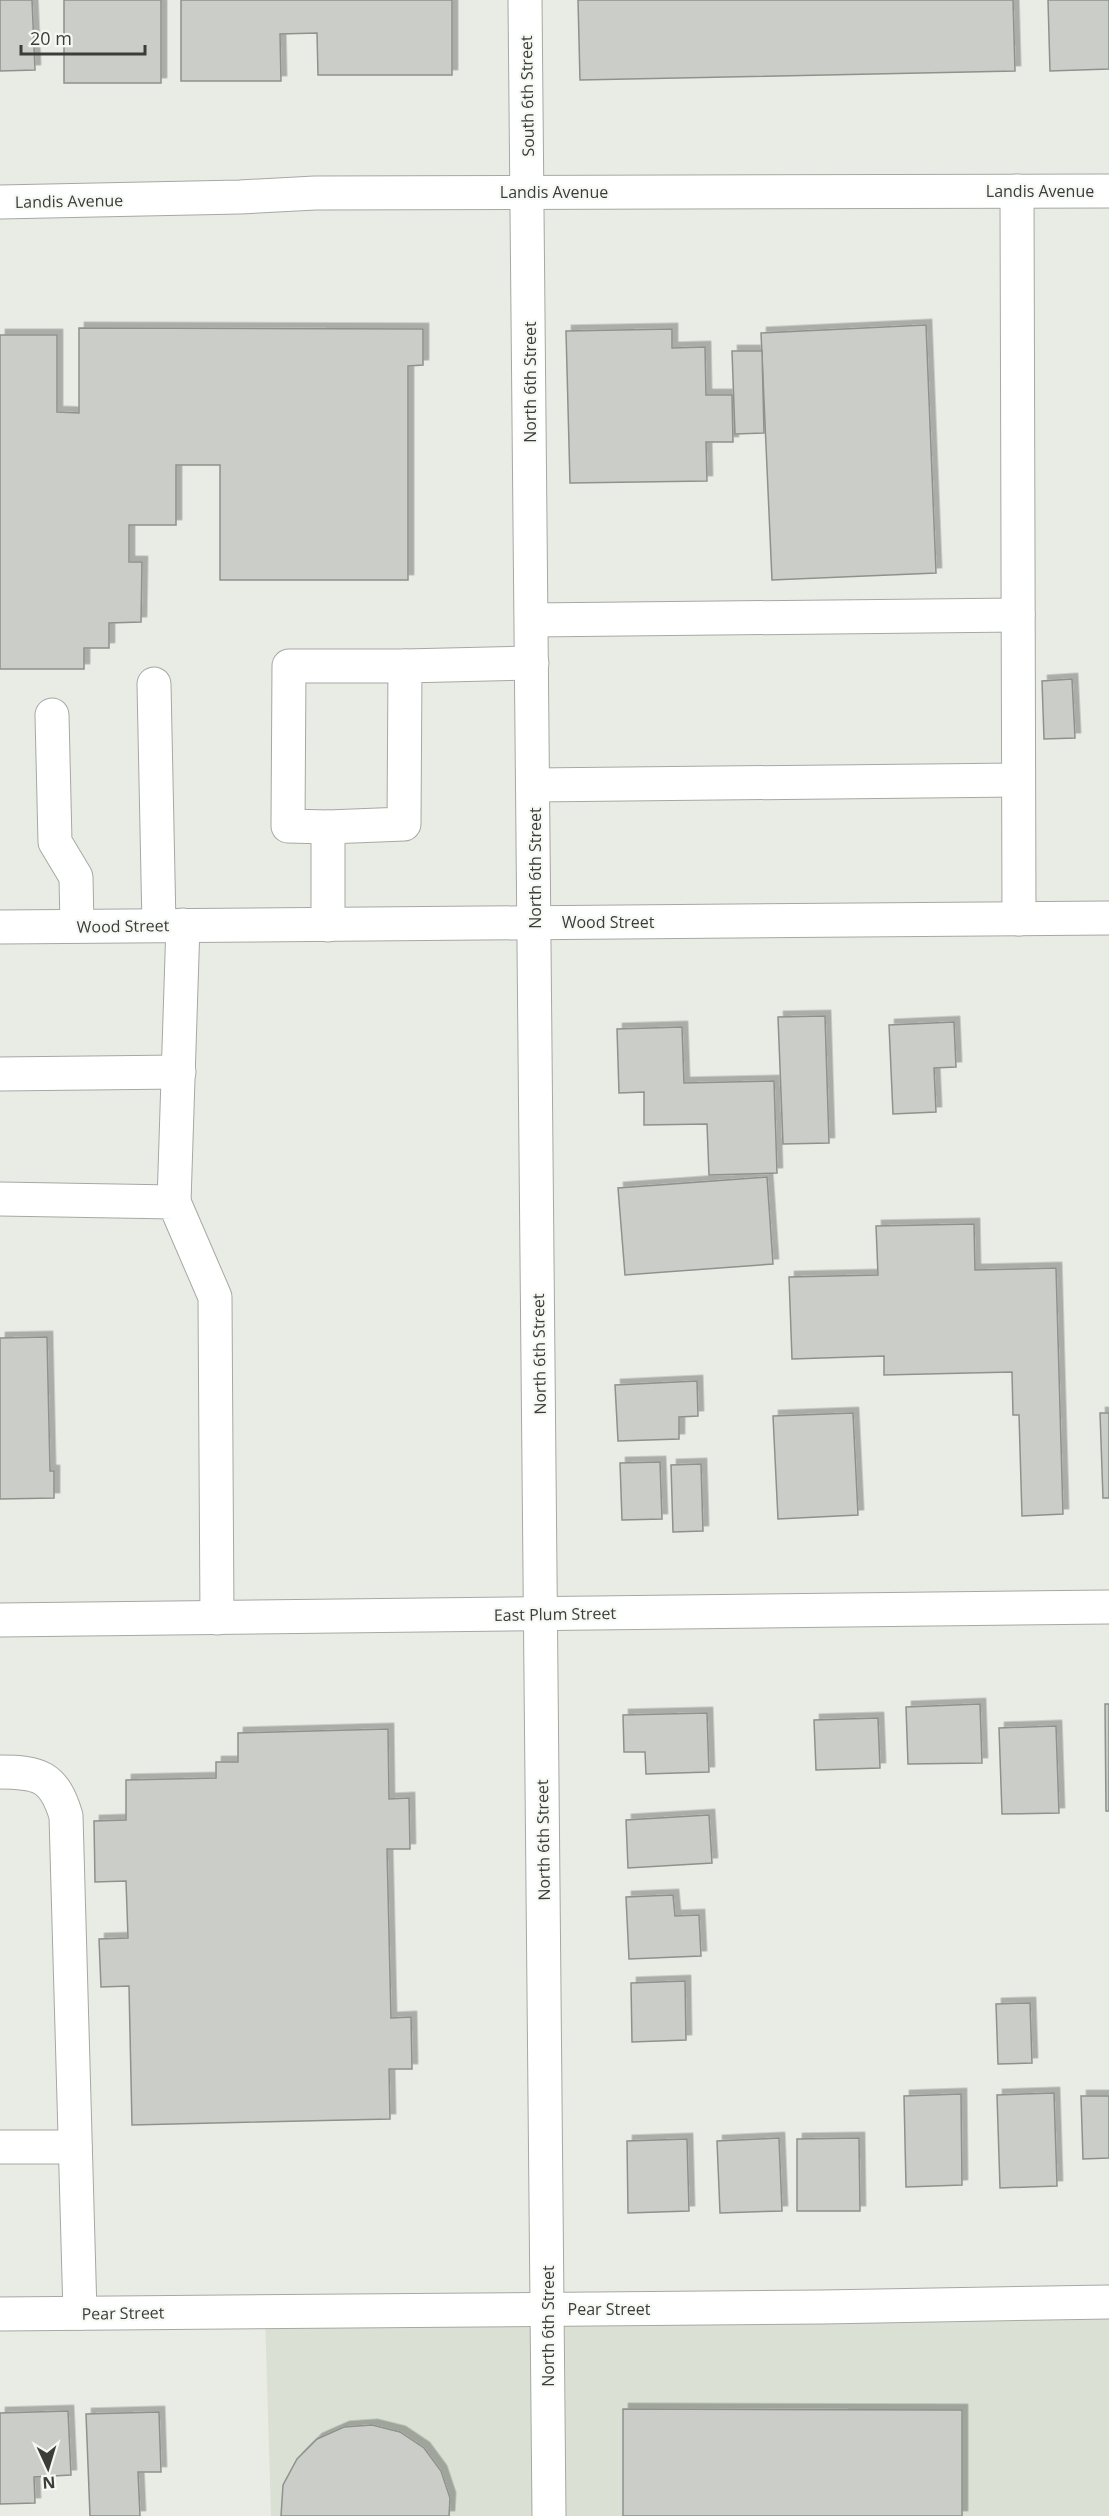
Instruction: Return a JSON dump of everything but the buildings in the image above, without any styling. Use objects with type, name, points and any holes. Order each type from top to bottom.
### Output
[{"type":"street","name":"South 6th Street","points":[[525,0],[528,192]]},
{"type":"street","points":[[1017,191],[1019,919]]},
{"type":"street","name":"Landis Avenue","points":[[0,202],[240,197],[315,193],[1109,191]]},
{"type":"street","name":"North 6th Street","points":[[528,192],[549,2516]]},
{"type":"street","points":[[532,620],[1018,615]]},
{"type":"street","points":[[405,666],[404,824],[288,826],[289,666],[532,663]]},
{"type":"street","points":[[154,684],[179,1072],[174,1202],[215,1297],[218,1618]]},
{"type":"street","points":[[52,715],[55,842],[76,877],[77,926]]},
{"type":"street","points":[[534,785],[1018,780]]},
{"type":"street","points":[[328,827],[328,925]]},
{"type":"street","name":"Wood Street","points":[[0,927],[1109,918]]},
{"type":"street","points":[[0,1074],[179,1072]]},
{"type":"street","points":[[0,1199],[174,1202]]},
{"type":"street","name":"East Plum Street","points":[[0,1620],[1109,1607]]},
{"type":"street","points":[[0,1772],[26,1772],[46,1780],[60,1796],[66,1816],[80,2313]]},
{"type":"street","points":[[0,2147],[75,2147]]},
{"type":"street","name":"Pear Street","points":[[0,2314],[1109,2302]]},
{"type":"shaded area","points":[[1109,2303],[1109,2516],[271,2516],[265,2316]]}]
